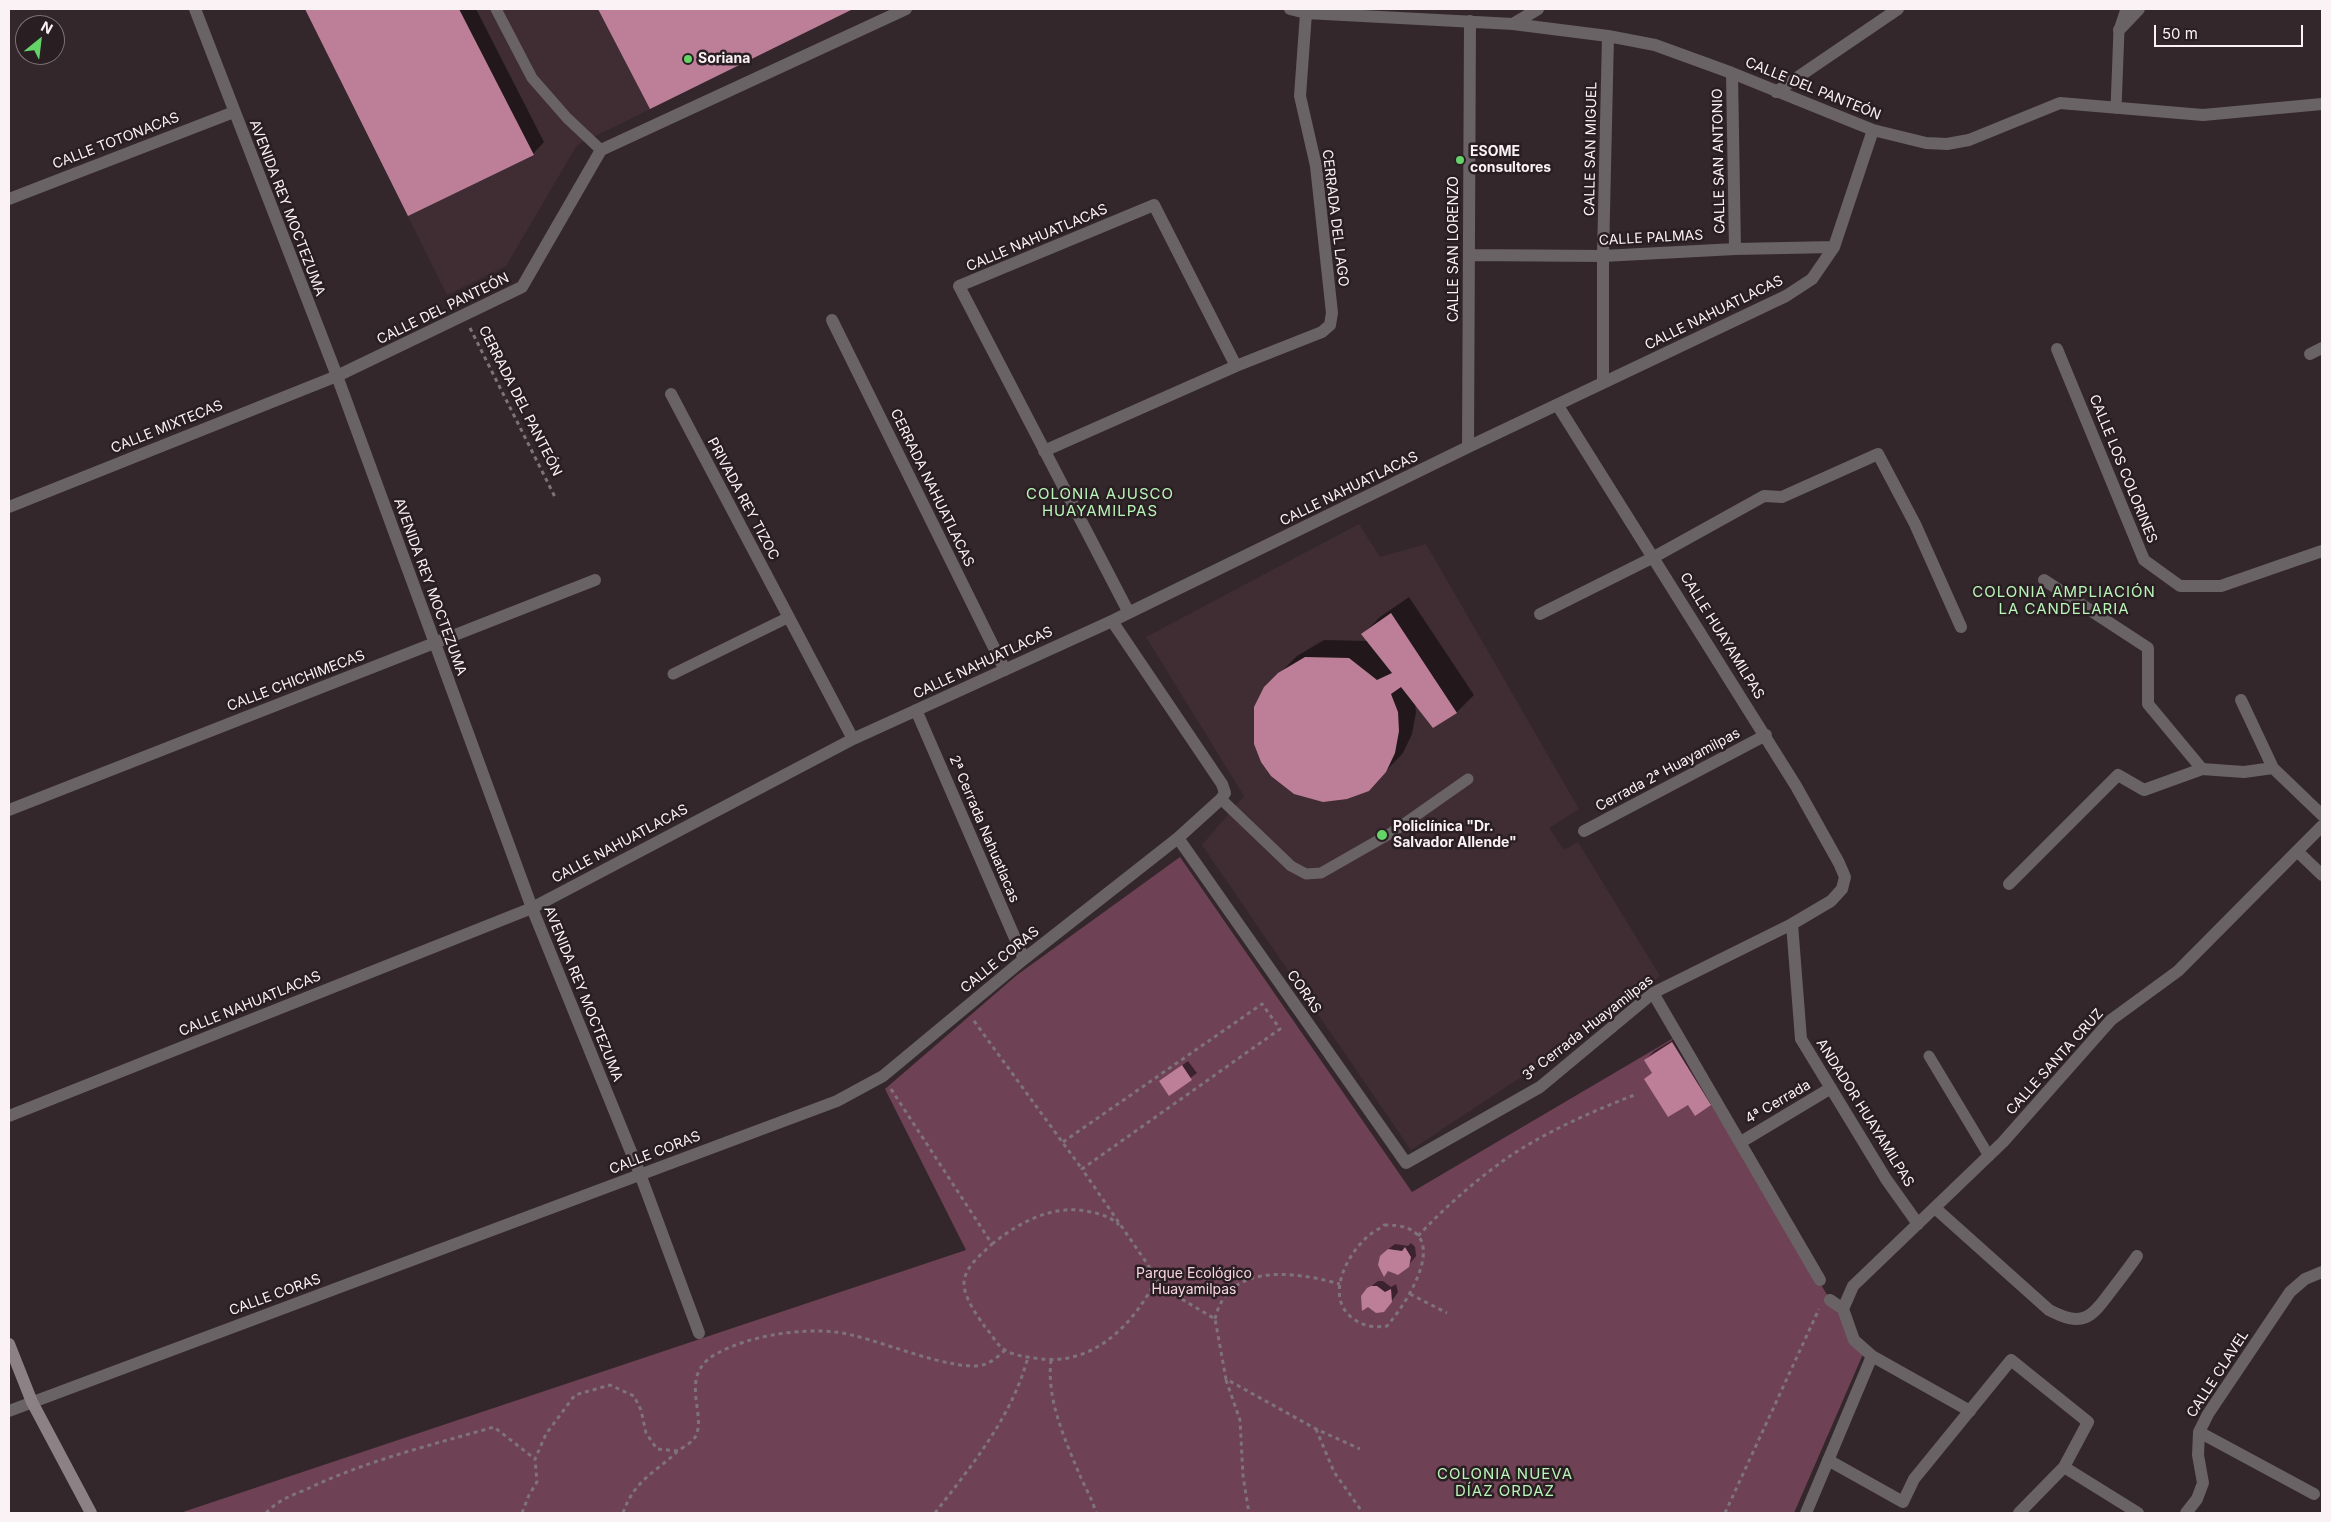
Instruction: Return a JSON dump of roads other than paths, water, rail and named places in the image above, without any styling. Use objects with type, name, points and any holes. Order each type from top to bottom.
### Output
[{"type":"street","name":"AVENIDA REY MOCTEZUMA","points":[[195,9],[337,376],[532,908],[640,1174],[699,1333]]},
{"type":"street","points":[[601,150],[906,9]]},
{"type":"street","name":"CALLE DEL PANTEÓN","points":[[1290,9],[1306,14],[1513,24],[1608,36],[1655,45],[1732,73],[1873,130],[1926,143],[1947,144],[1969,140],[2060,104],[2203,115],[2322,104]]},
{"type":"street","points":[[1513,24],[1538,9]]},
{"type":"street","points":[[1776,92],[1898,9]]},
{"type":"street","points":[[2118,30],[2139,9]]},
{"type":"street","name":"CERRADA DEL LAGO","points":[[1044,450],[1236,366],[1322,332],[1330,325],[1332,313],[1316,166],[1300,96],[1306,14]]},
{"type":"street","name":"CALLE SAN LORENZO","points":[[1468,447],[1470,21]]},
{"type":"street","name":"CALLE SAN MIGUEL","points":[[1602,383],[1608,36]]},
{"type":"street","name":"CALLE SAN ANTONIO","points":[[1732,73],[1735,249]]},
{"type":"street","name":"CALLE TOTONACAS","points":[[9,199],[234,112]]},
{"type":"street","name":"CALLE NAHUATLACAS","points":[[9,1116],[532,908],[853,739],[1129,613],[1468,447],[1558,406],[1602,383],[1786,296],[1812,279],[1834,247],[1873,130]]},
{"type":"street","name":"CALLE DEL PANTEÓN","points":[[337,376],[522,287],[601,150]]},
{"type":"street","name":"CALLE NAHUATLACAS","points":[[1044,450],[960,286],[1154,205],[1236,366]]},
{"type":"street","name":"CALLE PALMAS","points":[[1469,255],[1603,256],[1735,249],[1834,247]]},
{"type":"street","name":"CERRADA NAHUATLACAS","points":[[832,320],[1005,670]]},
{"type":"street","points":[[2310,354],[2322,348]]},
{"type":"street","name":"CALLE LOS COLORINES","points":[[2057,349],[2144,560],[2180,586],[2221,586],[2322,551]]},
{"type":"street","name":"CALLE MIXTECAS","points":[[9,507],[337,376]]},
{"type":"street","name":"PRIVADA REY TIZOC","points":[[671,394],[853,739]]},
{"type":"street","name":"CALLE HUAYAMILPAS","points":[[1558,406],[1766,735],[1839,863],[1844,877],[1842,889]]},
{"type":"street","points":[[1044,450],[1129,613]]},
{"type":"street","points":[[1540,614],[1654,557],[1764,496],[1782,497],[1878,454],[1915,524],[1961,627]]},
{"type":"street","name":"CALLE CHICHIMECAS","points":[[9,810],[595,580]]},
{"type":"street","points":[[2044,580],[2148,648],[2148,704],[2202,769]]},
{"type":"street","points":[[1112,621],[1222,784],[1225,792],[1221,799]]},
{"type":"street","points":[[2241,700],[2273,768],[2322,815]]},
{"type":"street","name":"2ª Cerrada Nahuatlacas","points":[[916,710],[1024,959]]},
{"type":"street","name":"Cerrada 2ª Huayamilpas","points":[[1584,831],[1766,735]]},
{"type":"street","points":[[2009,884],[2118,775],[2144,790],[2202,769],[2244,772],[2273,768]]},
{"type":"street","name":"CALLE CORAS","points":[[9,1411],[837,1101],[883,1076],[1024,959],[1178,838],[1221,799]]},
{"type":"street","name":"CALLE SANTA CRUZ","points":[[1843,1309],[1853,1286],[1989,1156],[2112,1020],[2178,971],[2322,826]]},
{"type":"street","name":"CORAS","points":[[1178,838],[1406,1163]]},
{"type":"street","points":[[2298,851],[2322,875]]},
{"type":"street","name":"3ª Cerrada Huayamilpas","points":[[1406,1163],[1540,1087],[1653,993],[1792,924],[1831,900],[1842,889]]},
{"type":"street","name":"ANDADOR HUAYAMILPAS","points":[[1792,924],[1802,1039],[1886,1179],[1918,1224]]},
{"type":"street","points":[[1653,993],[1820,1280]]},
{"type":"street","name":"4ª Cerrada","points":[[1741,1142],[1831,1088]]},
{"type":"street","points":[[1935,1208],[2049,1310],[2063,1317],[2078,1319],[2093,1314],[2137,1256]]},
{"type":"street","name":"CALLE CLAVEL","points":[[2186,1513],[2197,1499],[2203,1484],[2198,1455],[2200,1432],[2208,1414],[2290,1292],[2305,1279],[2322,1272]]},
{"type":"street","points":[[1830,1300],[1843,1309],[1854,1340],[1872,1356],[1970,1411]]},
{"type":"street","points":[[9,1344],[32,1402],[91,1513]]},
{"type":"street","points":[[1806,1513],[1872,1356]]},
{"type":"street","points":[[1828,1460],[1903,1502],[1914,1479],[2011,1360],[2088,1422],[2064,1467],[2018,1513]]},
{"type":"street","points":[[2200,1432],[2314,1494]]},
{"type":"street","points":[[2064,1467],[2138,1513]]},
{"type":"lane","points":[[496,9],[532,78],[567,118],[601,150]]},
{"type":"lane","points":[[2116,108],[2118,30],[2126,9]]},
{"type":"lane","points":[[673,674],[789,617]]},
{"type":"lane","points":[[1221,799],[1291,866],[1306,874],[1321,873],[1391,833],[1468,779]]},
{"type":"lane","points":[[1930,1056],[1989,1156]]},
{"type":"place","name":"Soriana","points":[[688,59]]},
{"type":"place","name":"ESOME consultores","points":[[1460,160]]},
{"type":"place","name":"Policlínica \"Dr. Salvador Allende\"","points":[[1382,835]]},
{"type":"district","name":"COLONIA AJUSCO HUAYAMILPAS","points":[[1100,502]]},
{"type":"district","name":"COLONIA AMPLIACIÓN LA CANDELARIA","points":[[2064,600]]},
{"type":"district","name":"COLONIA NUEVA DÍAZ ORDAZ","points":[[1505,1482]]},
{"type":"park label","name":"Parque Ecológico Huayamilpas","points":[[1194,1282]]}]
